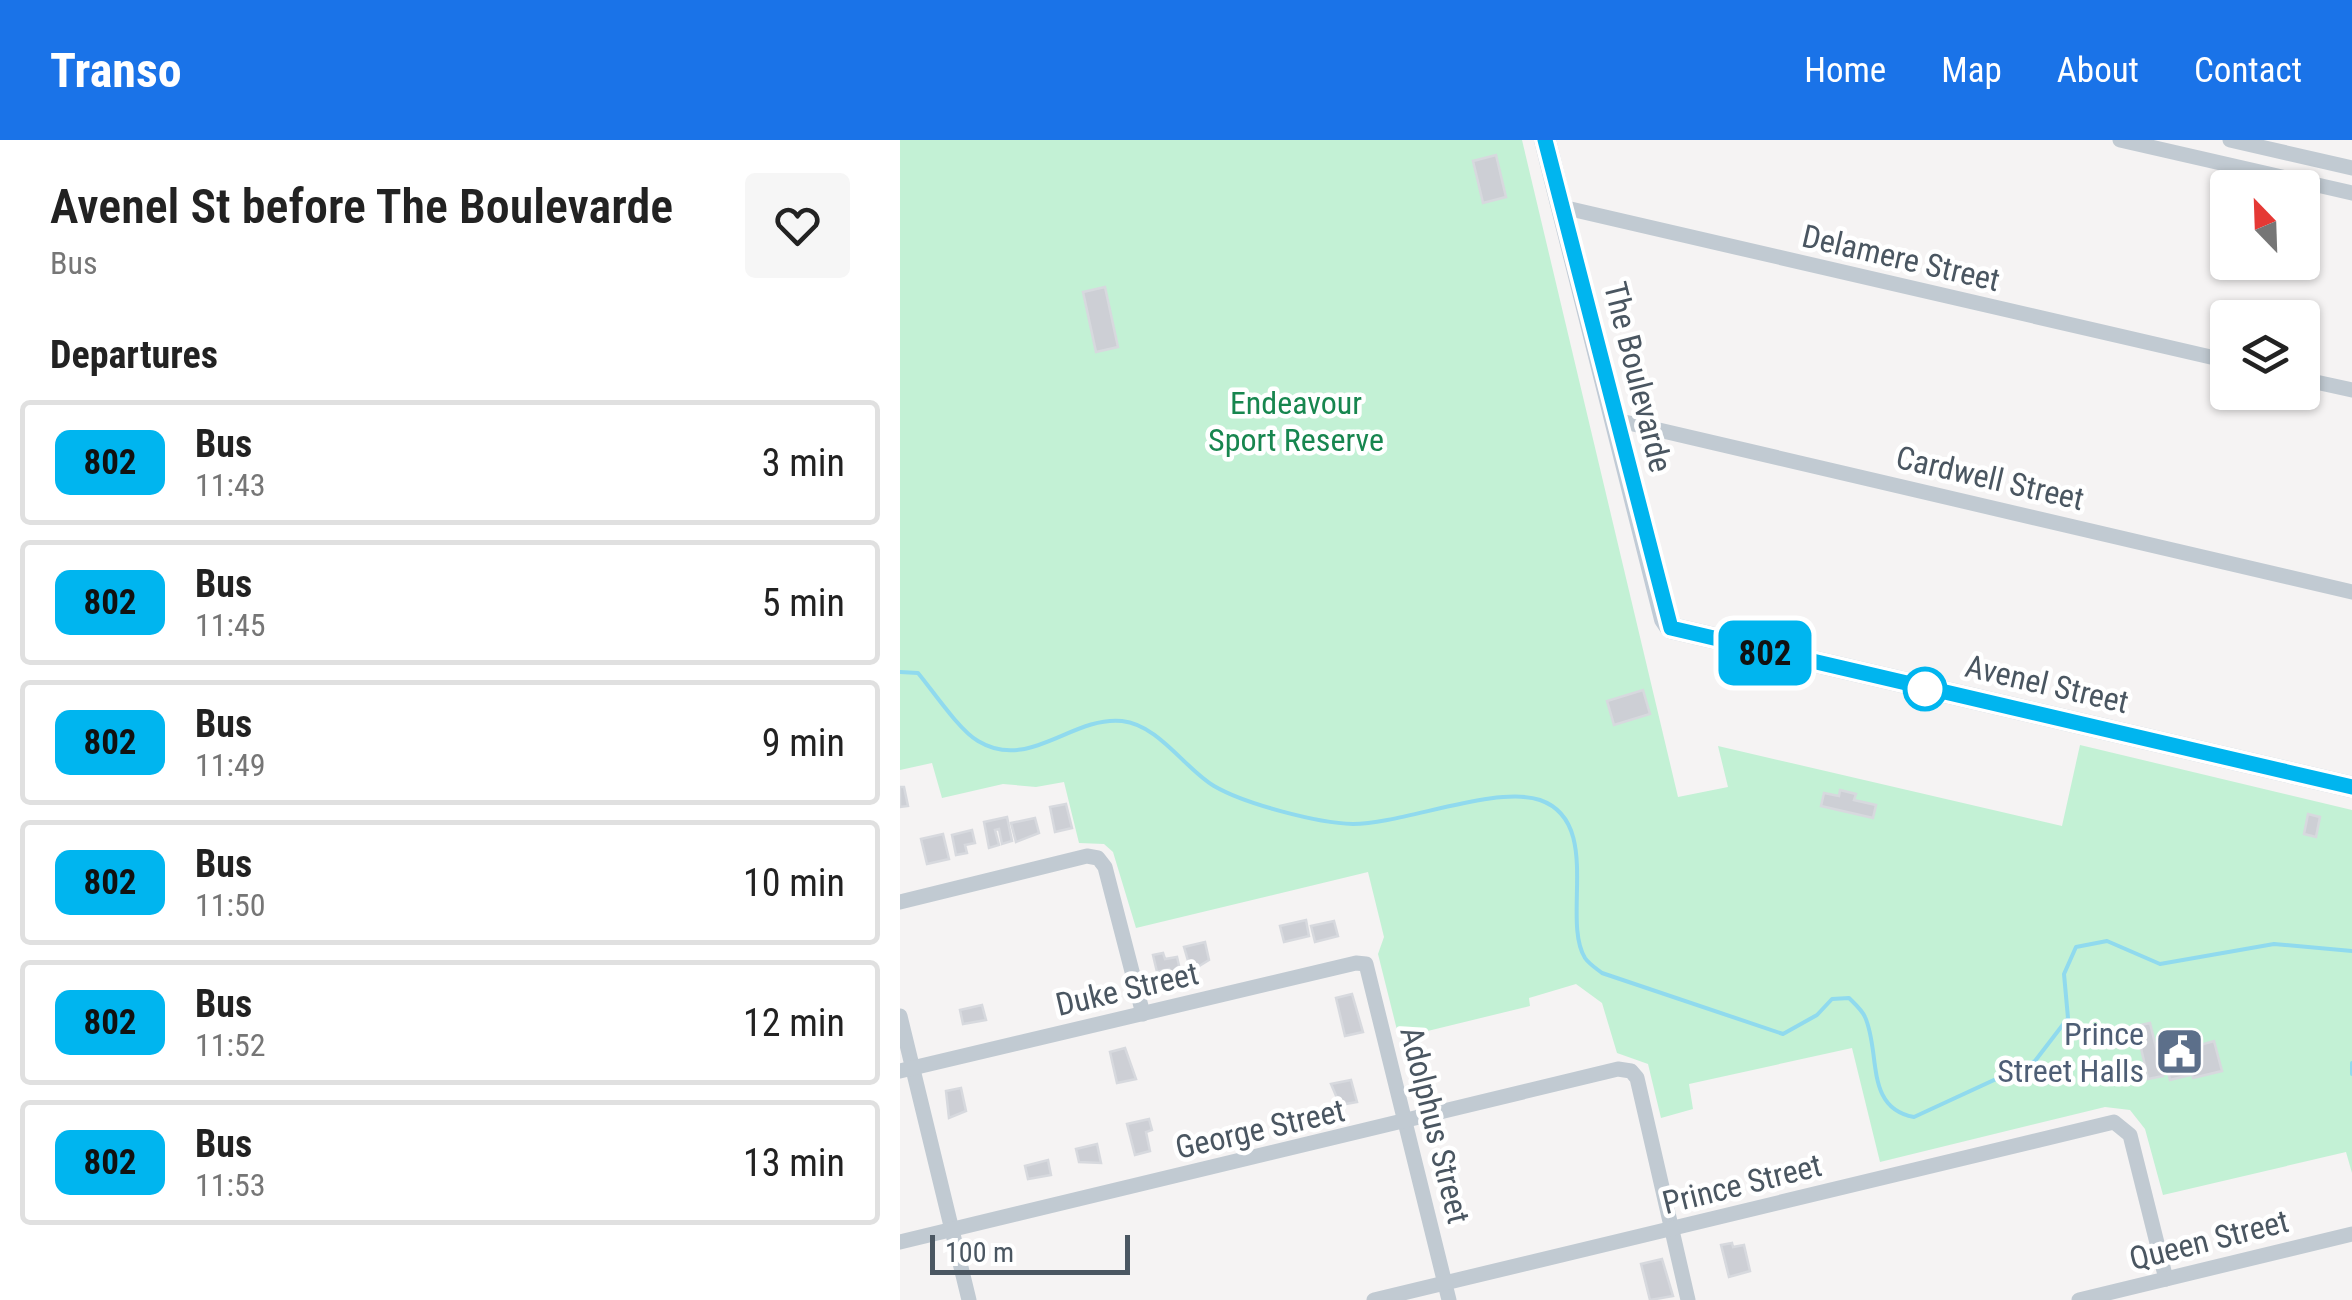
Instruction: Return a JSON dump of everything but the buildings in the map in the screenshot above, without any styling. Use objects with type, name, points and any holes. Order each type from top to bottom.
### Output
[{"type":"street","name":"The Boulevarde","points":[[1545,140],[1671,628]]},
{"type":"street","points":[[2120,140],[2352,193]]},
{"type":"street","points":[[2230,140],[2352,168]]},
{"type":"street","name":"Delamere Street","points":[[1562,207],[2210,357]]},
{"type":"street","points":[[2320,383],[2352,390]]},
{"type":"street","name":"Cardwell Street","points":[[1616,420],[2352,592]]},
{"type":"street","name":"Avenel Street","points":[[1671,628],[2352,787]]},
{"type":"street","points":[[900,902],[1087,856],[1098,858],[1105,867],[1143,1014]]},
{"type":"street","name":"Duke Street","points":[[906,1069],[1356,963],[1366,964]]},
{"type":"street","name":"Adolphus Street","points":[[1366,964],[1450,1300]]},
{"type":"street","points":[[900,1016],[906,1069],[969,1300]]},
{"type":"street","name":"George Street","points":[[900,1242],[1618,1069],[1631,1071],[1637,1078],[1671,1230]]},
{"type":"street","name":"Prince Street","points":[[1374,1300],[2114,1122],[2130,1135],[2166,1279]]},
{"type":"street","points":[[1671,1230],[1688,1300]]},
{"type":"street","name":"Queen Street","points":[[2079,1300],[2352,1234]]},
{"type":"green space","name":"Endeavour Sport Reserve","points":[[900,140],[1522,140],[1678,797],[1728,787],[1718,746],[2062,826],[2080,745],[2352,810],[2352,1173],[2346,1152],[2163,1195],[2145,1129],[2130,1110],[2105,1107],[1880,1162],[1852,1048],[1689,1084],[1693,1109],[1661,1118],[1648,1064],[1617,1053],[1602,1003],[1576,984],[1529,998],[1530,1006],[1399,1038],[1378,954],[1384,937],[1368,872],[1136,928],[1113,852],[1104,844],[1079,843],[1064,782],[1036,787],[1003,784],[942,798],[932,763],[900,770]]},
{"type":"waterway","points":[[900,672],[918,673],[963,728],[978,741],[997,749],[1033,747],[1085,726],[1122,721],[1148,730],[1203,778],[1227,793],[1320,820],[1353,824],[1499,797],[1540,800],[1559,812],[1570,828],[1576,849],[1579,941],[1591,964],[1602,973],[1783,1034],[1817,1015],[1832,999],[1849,998],[1860,1009],[1870,1031],[1881,1091],[1898,1112],[1914,1117],[2035,1061],[2068,1018],[2064,974],[2076,947],[2107,941],[2160,964],[2274,944],[2352,951]]},
{"type":"waterway","points":[[2352,1063],[2352,1074]]},
{"type":"bus line","name":"802","points":[[1545,140],[1665,619],[1671,628],[2352,787]]},
{"type":"place","name":"Prince Street Halls","points":[[2179,1052]]}]
